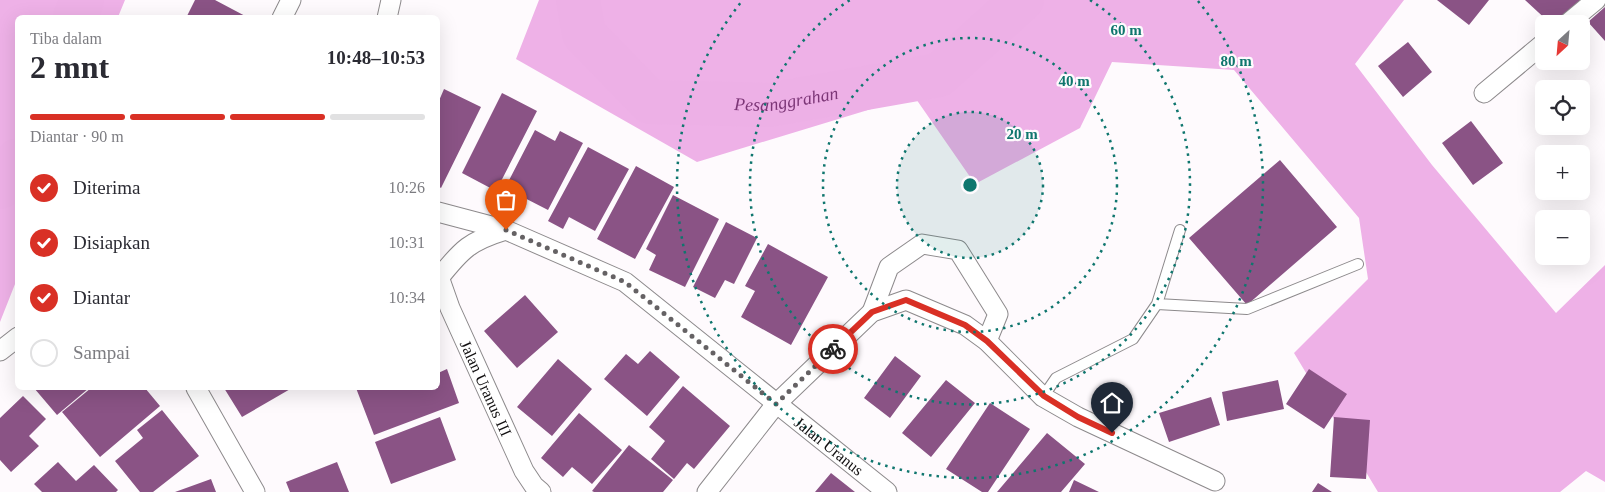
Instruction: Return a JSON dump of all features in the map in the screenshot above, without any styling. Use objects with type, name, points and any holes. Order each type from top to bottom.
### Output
[{"type":"street","points":[[284,15],[291,0]]},
{"type":"street","points":[[388,15],[391,0]]},
{"type":"street","points":[[1578,15],[1596,0]]},
{"type":"street","points":[[1484,93],[1535,50]]},
{"type":"street","name":"Jalan Uranus","points":[[440,213],[506,230],[625,282],[887,492]]},
{"type":"street","name":"Jalan Uranus III","points":[[440,274],[457,254],[480,238],[506,230]]},
{"type":"street","points":[[872,312],[889,267],[922,244],[958,250],[998,314],[987,341]]},
{"type":"street","name":"Jalan Uranus III","points":[[440,281],[450,308],[524,471],[534,486],[541,492]]},
{"type":"street","points":[[707,492],[776,404],[872,312],[906,300],[965,325],[987,341],[1044,396],[1078,417],[1215,481]]},
{"type":"street","points":[[0,351],[15,339]]},
{"type":"street","points":[[197,390],[255,492]]},
{"type":"lane","points":[[1044,396],[1056,378],[1133,339],[1156,304],[1180,230]]},
{"type":"lane","points":[[1156,304],[1247,309],[1358,264]]},
{"type":"shaded area","points":[[0,0],[125,0],[119,15],[15,15],[15,284],[0,322]]},
{"type":"shaded area","points":[[539,0],[1404,0],[1355,64],[1432,165],[1556,313],[1605,265],[1605,482],[1586,471],[1560,492],[1378,492],[1294,353],[1368,279],[1359,218],[1234,70],[1112,62],[1080,128],[975,184],[914,96],[697,162],[516,59]]},
{"type":"building","points":[[195,0],[215,0],[243,15],[188,15]]},
{"type":"building","points":[[1437,0],[1489,0],[1469,25]]},
{"type":"building","points":[[1525,0],[1580,0],[1566,15],[1541,15]]},
{"type":"building","points":[[1605,7],[1605,41],[1590,24],[1590,20]]},
{"type":"building","points":[[1408,42],[1432,72],[1403,97],[1378,66]]},
{"type":"building","points":[[444,89],[481,107],[441,188],[440,187],[440,98]]},
{"type":"building","points":[[502,93],[537,111],[496,191],[462,173]]},
{"type":"building","points":[[1471,121],[1503,163],[1473,185],[1442,143]]},
{"type":"building","points":[[535,130],[555,141],[560,131],[583,143],[548,210],[505,188]]},
{"type":"building","points":[[588,147],[629,169],[595,231],[569,217],[563,229],[548,221]]},
{"type":"building","points":[[1280,160],[1337,227],[1247,305],[1189,238]]},
{"type":"building","points":[[636,166],[674,187],[635,259],[597,239]]},
{"type":"building","points":[[673,195],[719,219],[685,287],[649,270],[656,255],[646,249]]},
{"type":"building","points":[[726,222],[757,238],[734,284],[725,280],[715,298],[693,287]]},
{"type":"building","points":[[768,244],[828,277],[791,345],[741,317],[755,291],[745,286]]},
{"type":"building","points":[[525,295],[558,332],[517,368],[484,331]]},
{"type":"building","points":[[650,351],[680,377],[647,416],[604,379],[626,354],[638,364]]},
{"type":"building","points":[[895,356],[921,376],[890,418],[864,398]]},
{"type":"building","points":[[558,359],[592,389],[552,436],[517,407]]},
{"type":"building","points":[[447,369],[459,403],[374,435],[357,390],[440,390],[440,372]]},
{"type":"building","points":[[1309,369],[1347,394],[1324,429],[1286,404]]},
{"type":"building","points":[[946,380],[975,403],[931,457],[902,433]]},
{"type":"building","points":[[1278,380],[1284,409],[1227,421],[1222,392]]},
{"type":"building","points":[[683,386],[730,426],[694,469],[687,463],[674,479],[651,459],[665,441],[649,427]]},
{"type":"building","points":[[36,390],[87,390],[57,415]]},
{"type":"building","points":[[89,390],[147,390],[160,406],[100,457],[62,412]]},
{"type":"building","points":[[225,390],[289,390],[242,417]]},
{"type":"building","points":[[23,396],[46,419],[29,436],[39,446],[11,472],[0,460],[0,418]]},
{"type":"building","points":[[1211,397],[1220,425],[1169,442],[1159,413]]},
{"type":"building","points":[[990,403],[1030,429],[988,492],[982,492],[946,469]]},
{"type":"building","points":[[162,410],[199,456],[153,492],[140,492],[115,461],[143,438],[137,430]]},
{"type":"building","points":[[579,413],[622,450],[592,484],[572,467],[563,477],[541,458]]},
{"type":"building","points":[[440,417],[456,460],[391,484],[375,442]]},
{"type":"building","points":[[1334,417],[1370,420],[1366,479],[1330,477]]},
{"type":"building","points":[[1047,433],[1085,464],[1061,492],[997,492]]},
{"type":"building","points":[[629,445],[673,480],[663,492],[592,491]]},
{"type":"building","points":[[58,462],[76,481],[94,465],[118,490],[116,492],[42,492],[34,484]]},
{"type":"building","points":[[337,462],[349,492],[290,492],[286,482]]},
{"type":"building","points":[[831,473],[855,492],[815,492]]},
{"type":"building","points":[[211,479],[216,492],[175,492]]},
{"type":"building","points":[[1074,480],[1099,492],[1069,492]]},
{"type":"building","points":[[1318,483],[1332,492],[1312,492]]},
{"type":"waterway","name":"Pesanggrahan","points":[[76,15],[82,0]]},
{"type":"waterway","name":"Pesanggrahan","points":[[578,0],[584,34],[650,102],[769,105],[939,75],[1022,0]]},
{"type":"waterway","name":"Pesanggrahan","points":[[0,187],[15,164]]},
{"type":"way so far","points":[[506,230],[625,282],[776,404],[833,349]]},
{"type":"route","points":[[833,349],[872,312],[906,300],[965,325],[987,341],[1044,396],[1078,417],[1112,433]]}]
